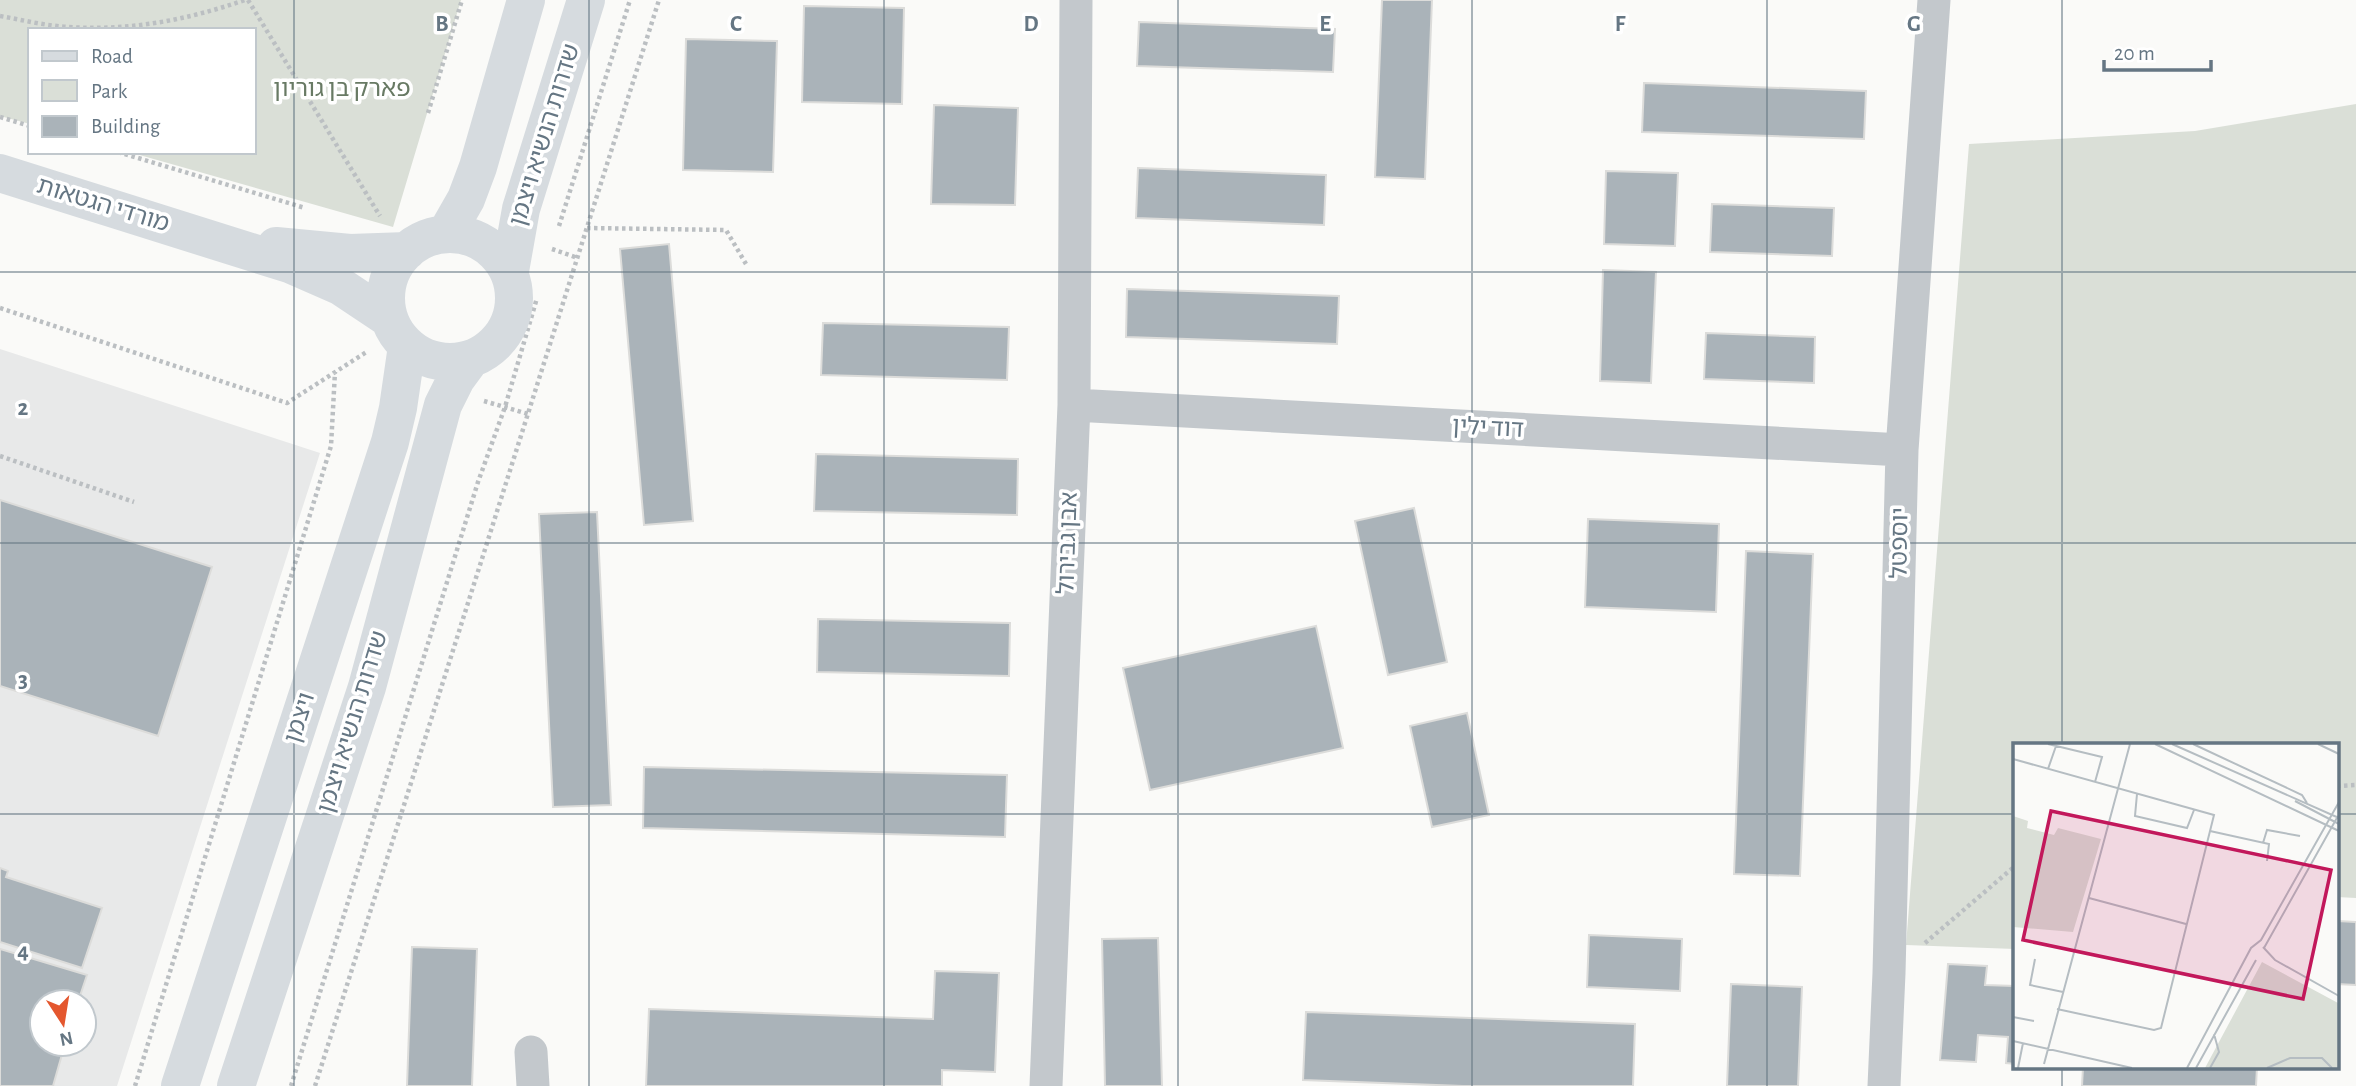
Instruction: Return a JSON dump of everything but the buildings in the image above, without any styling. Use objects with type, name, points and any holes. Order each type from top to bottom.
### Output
[{"type":"street","points":[[446,234],[466,199],[478,167],[526,0]]},
{"type":"street","name":"שדרות הנשיא ויצמן","points":[[525,280],[521,209],[586,0]]},
{"type":"street","name":"אבן גבירול","points":[[1046,1086],[1074,405],[1076,0]]},
{"type":"street","name":"יוספטל","points":[[1884,1086],[1902,450],[1934,0]]},
{"type":"street","name":"מורדי הגטאות","points":[[0,173],[292,265],[340,286],[397,332]]},
{"type":"street","points":[[446,234],[461,234],[476,239],[502,258],[525,280],[514,289],[515,307],[510,325],[500,340],[486,352],[470,360],[453,363],[420,356],[397,332],[385,300],[395,265],[407,251],[431,236],[446,234]]},
{"type":"street","name":"מורדי הגטאות","points":[[206,236],[350,253],[407,251]]},
{"type":"street","name":"ויצמן","points":[[180,1086],[390,442],[398,408],[397,332]]},
{"type":"street","name":"שדרות הנשיא ויצמן","points":[[236,1086],[368,687],[443,405],[456,379],[470,360]]},
{"type":"street","name":"דוד ילין","points":[[1074,405],[1902,450]]},
{"type":"street","points":[[531,1052],[533,1086]]},
{"type":"path","points":[[0,16],[68,27],[122,27],[177,21],[246,0],[380,217]]},
{"type":"path","points":[[428,113],[461,0]]},
{"type":"path","points":[[552,249],[630,0]]},
{"type":"path","points":[[315,1086],[659,0]]},
{"type":"path","points":[[0,117],[28,125]]},
{"type":"path","points":[[125,154],[309,210]]},
{"type":"path","points":[[587,228],[726,230],[746,264]]},
{"type":"path","points":[[291,1086],[478,482],[505,407],[525,280]]},
{"type":"path","points":[[0,308],[287,403],[368,350]]},
{"type":"path","points":[[135,1086],[331,446],[335,372]]},
{"type":"path","points":[[0,456],[134,502]]},
{"type":"path","points":[[2338,786],[2356,785]]},
{"type":"path","points":[[1889,973],[2013,868]]},
{"type":"shaded area","points":[[0,349],[320,453],[117,1086],[0,1086]]},
{"type":"green space","name":"פארק בן גוריון","points":[[0,0],[461,0],[393,227],[136,154],[256,154],[256,28],[28,28],[28,123],[0,116]]},
{"type":"green space","points":[[2356,104],[2356,898],[2338,897],[2338,743],[2013,743],[2013,949],[1906,945],[1969,144],[2195,131]]}]
